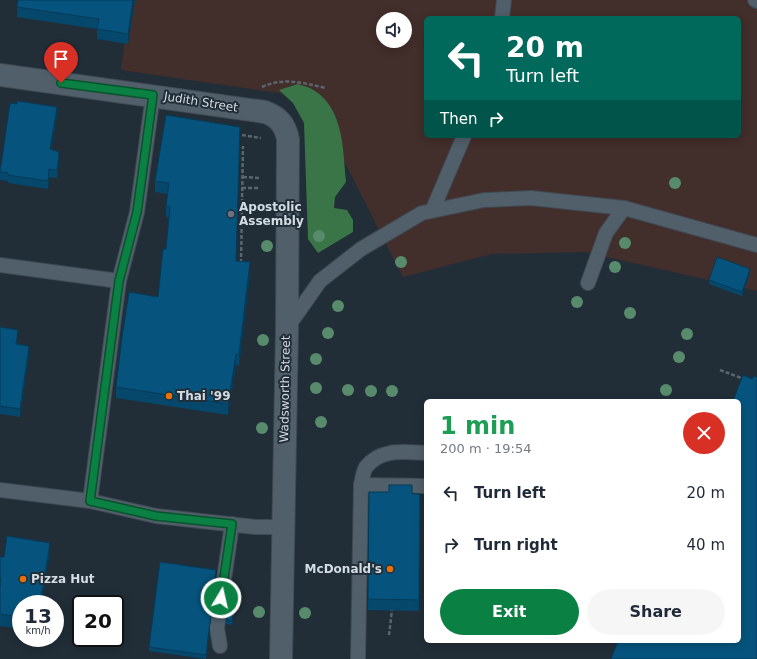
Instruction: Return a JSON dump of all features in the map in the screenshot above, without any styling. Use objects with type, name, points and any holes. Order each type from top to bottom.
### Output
[{"type":"street","name":"Judith Street","points":[[0,75],[153,95],[265,112],[281,121]]},
{"type":"street","name":"Wadsworth Street","points":[[281,121],[286,129],[288,139],[287,328],[282,527],[281,659]]},
{"type":"lane","points":[[502,16],[504,0]]},
{"type":"lane","points":[[90,501],[119,281],[137,212],[153,95]]},
{"type":"lane","points":[[433,209],[463,138]]},
{"type":"lane","points":[[287,328],[320,281],[361,249],[403,223],[433,209],[484,200],[531,198],[624,208],[757,245]]},
{"type":"lane","points":[[588,283],[606,233],[624,208]]},
{"type":"lane","points":[[0,265],[119,281]]},
{"type":"lane","points":[[358,659],[361,485],[365,468],[379,456],[393,451],[424,453]]},
{"type":"lane","points":[[361,485],[424,486]]},
{"type":"lane","points":[[0,490],[90,501],[156,516],[232,524],[282,527]]},
{"type":"lane","points":[[220,646],[216,628],[232,524]]},
{"type":"path","points":[[260,93],[261,87],[284,80],[296,81],[326,88]]},
{"type":"path","points":[[243,135],[261,138]]},
{"type":"path","points":[[241,267],[243,146]]},
{"type":"path","points":[[243,177],[260,178]]},
{"type":"path","points":[[242,188],[260,188]]},
{"type":"path","points":[[720,370],[750,382]]},
{"type":"path","points":[[389,635],[392,610]]},
{"type":"shaded area","points":[[131,0],[757,0],[757,291],[585,252],[492,254],[403,277],[312,98],[121,70]]},
{"type":"green space","points":[[298,84],[313,90],[325,99],[337,120],[343,145],[346,182],[335,197],[334,208],[347,210],[353,220],[353,232],[318,253],[308,239],[304,123],[293,103],[279,90]]},
{"type":"building","points":[[18,0],[133,0],[128,34],[97,29],[99,19],[17,7]]},
{"type":"building","points":[[17,101],[57,107],[50,149],[59,152],[57,170],[49,169],[48,181],[8,175],[8,173],[0,172],[10,103],[17,104]]},
{"type":"building","points":[[166,115],[240,127],[236,261],[250,262],[239,354],[236,354],[228,404],[116,387],[129,292],[158,297],[163,249],[166,249],[170,207],[166,206],[169,183],[155,181]]},
{"type":"building","points":[[717,257],[750,269],[742,292],[709,280]]},
{"type":"building","points":[[0,327],[18,330],[16,344],[29,346],[20,409],[0,406]]},
{"type":"building","points":[[743,375],[752,379],[754,376],[757,377],[757,659],[611,659],[617,643],[741,643],[741,399],[734,399]]},
{"type":"building","name":"McDonald's","points":[[389,485],[412,485],[412,494],[420,494],[419,600],[368,599],[369,492],[389,492]]},
{"type":"building","name":"Pizza Hut","points":[[7,536],[50,543],[41,595],[12,595],[12,616],[0,614],[0,557],[4,557]]},
{"type":"building","points":[[160,562],[216,570],[206,655],[149,647]]},
{"type":"building","points":[[230,593],[236,594],[232,621],[226,620]]},
{"type":"place","name":"Apostolic Assembly","points":[[231,214]]},
{"type":"place","name":"Thai '99","points":[[169,396]]},
{"type":"place","name":"McDonald's","points":[[390,569]]},
{"type":"place","name":"Pizza Hut","points":[[23,579]]},
{"type":"route","points":[[61,83],[153,95],[149,114],[137,212],[119,281],[90,501],[156,516],[232,524],[221,598]]}]
